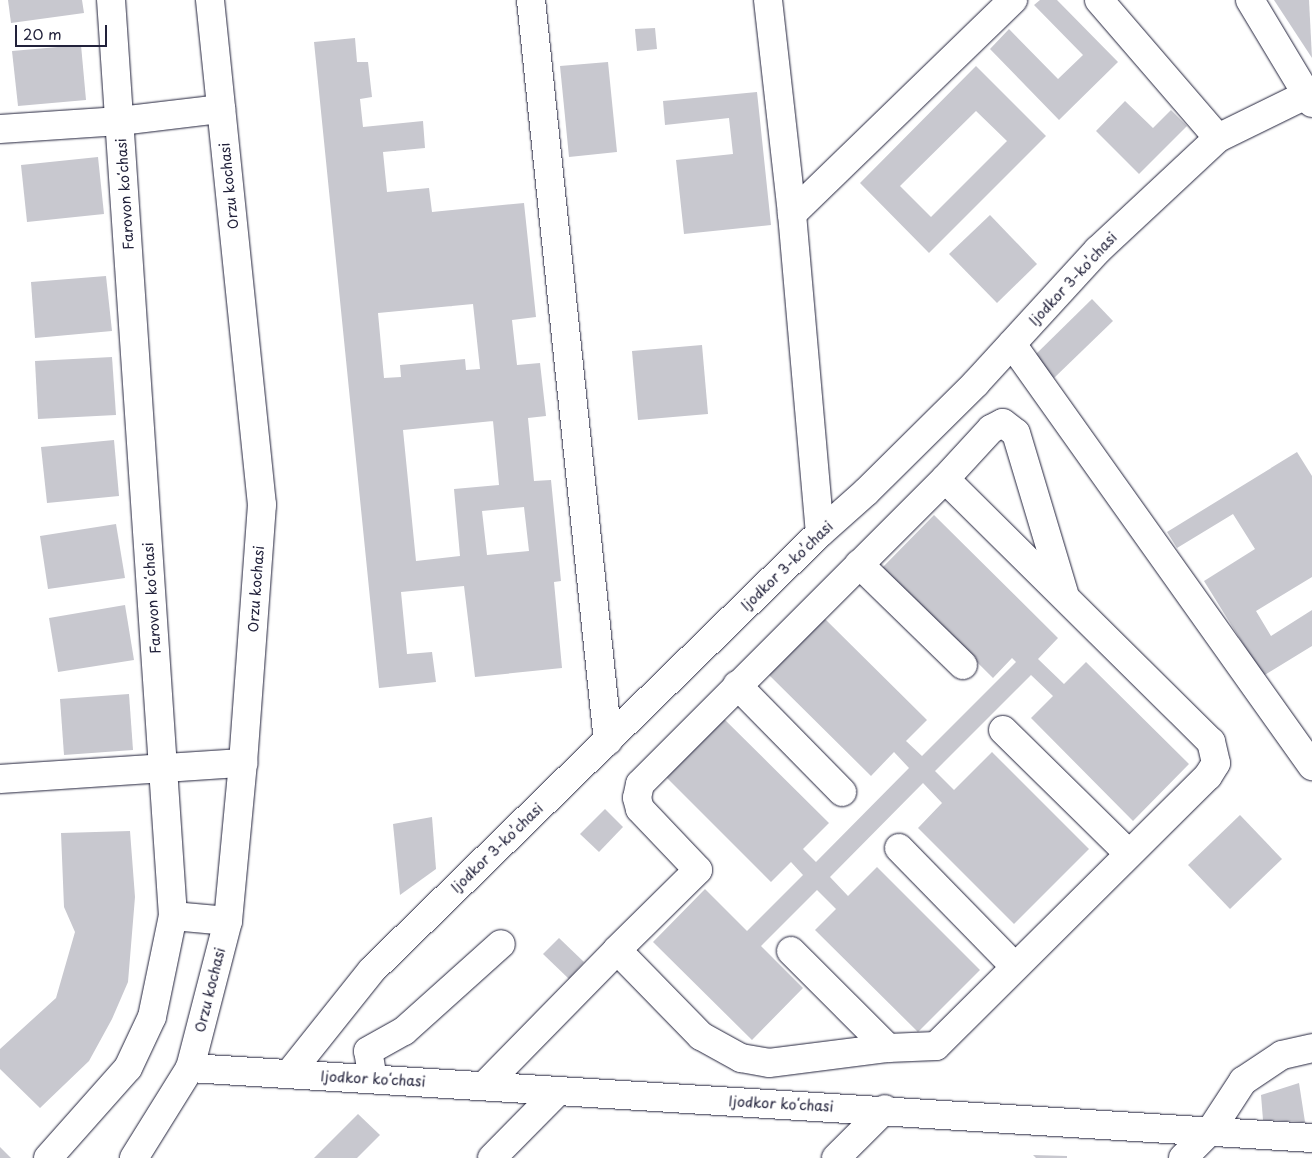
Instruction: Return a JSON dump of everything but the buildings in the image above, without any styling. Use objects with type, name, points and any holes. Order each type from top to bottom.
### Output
[{"type":"street","name":"Farovon koʻchasi","points":[[49,1157],[128,1068],[152,1017],[173,916],[111,0]]},
{"type":"street","name":"Orzu kochasi","points":[[134,1158],[190,1068],[228,921],[243,763],[262,505],[210,0]]},
{"type":"street","points":[[531,0],[608,742]]},
{"type":"street","points":[[768,0],[792,214],[820,532]]},
{"type":"street","points":[[792,214],[1014,0]]},
{"type":"street","points":[[1099,0],[1218,138]]},
{"type":"street","points":[[1250,0],[1310,96]]},
{"type":"street","name":"Ijodkor 3-koʼchasi","points":[[289,1074],[372,970],[608,742],[820,532],[866,492],[1012,344],[1098,250],[1218,138],[1310,96]]},
{"type":"street","points":[[0,129],[120,121],[221,109]]},
{"type":"street","points":[[1012,344],[1312,766]]},
{"type":"street","points":[[485,1085],[698,870],[640,809],[637,798],[640,784],[945,479],[991,429],[1004,423],[1016,433],[1065,597]]},
{"type":"street","points":[[617,950],[702,1036],[741,1058],[769,1063],[888,1048],[936,1046],[1208,776],[1216,763],[1211,742],[945,479]]},
{"type":"street","points":[[859,564],[962,665]]},
{"type":"street","points":[[737,685],[842,792]]},
{"type":"street","points":[[1003,730],[1128,854]]},
{"type":"street","points":[[0,779],[164,766],[243,763]]},
{"type":"street","points":[[899,848],[1015,968]]},
{"type":"street","points":[[173,916],[228,921]]},
{"type":"street","points":[[373,1079],[368,1052],[404,1031],[501,944]]},
{"type":"street","points":[[791,950],[888,1048]]},
{"type":"street","points":[[1183,1158],[1211,1130],[1243,1081],[1282,1055],[1312,1048]]},
{"type":"street","name":"Ijodkor koʻchasi","points":[[190,1068],[485,1085],[556,1092],[885,1109],[1312,1138]]},
{"type":"street","points":[[492,1158],[556,1092]]},
{"type":"street","points":[[836,1158],[885,1109]]}]
